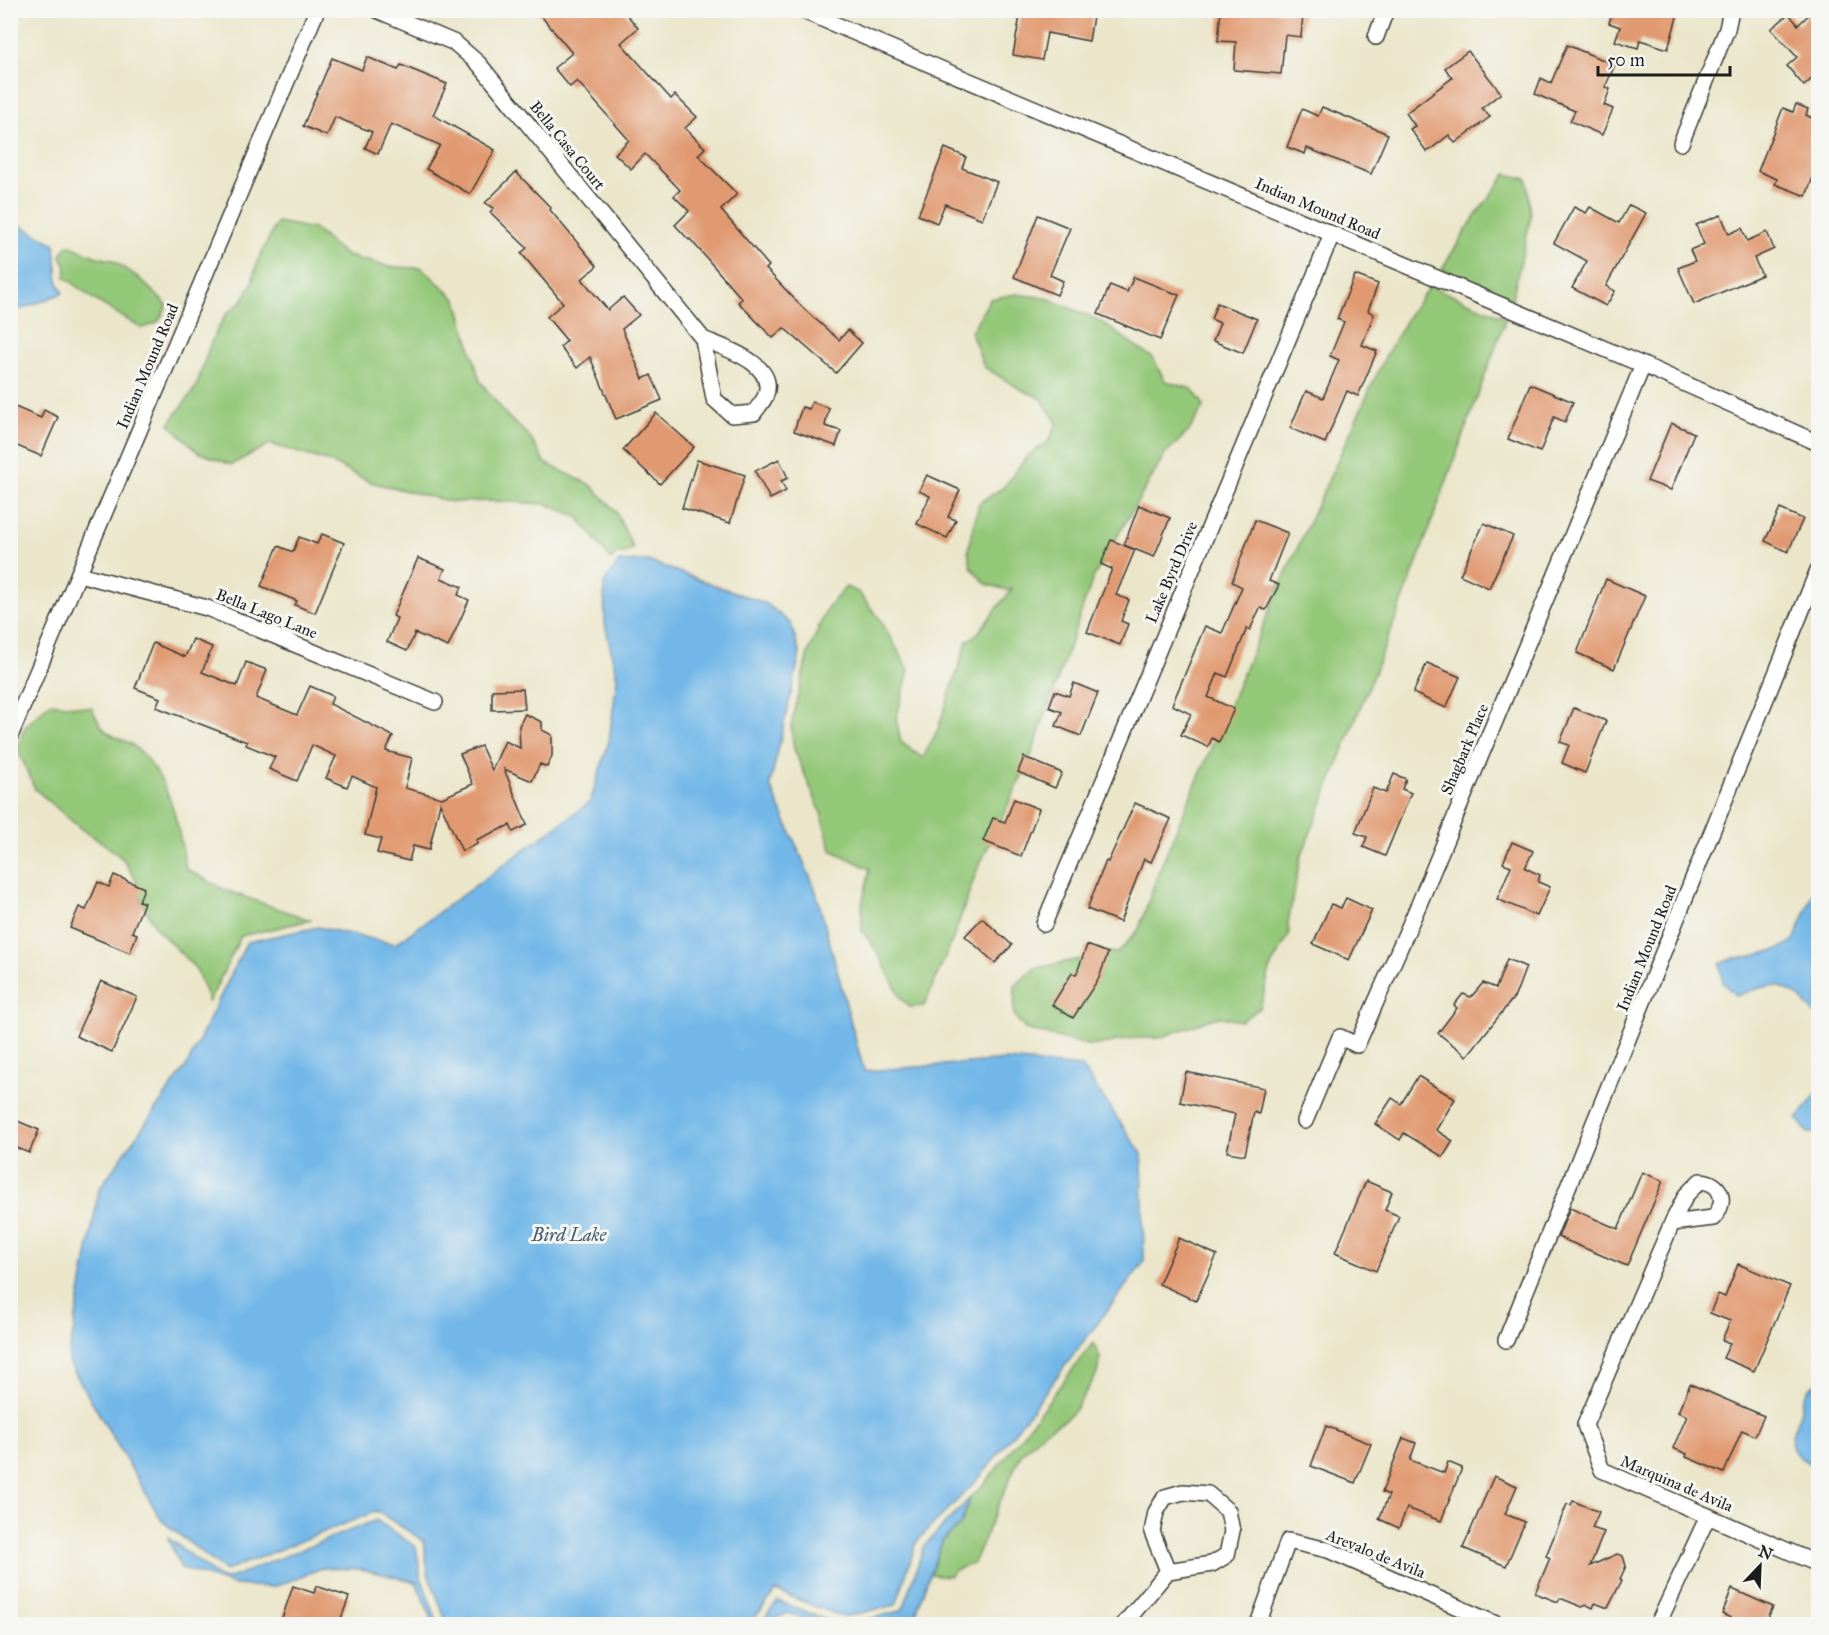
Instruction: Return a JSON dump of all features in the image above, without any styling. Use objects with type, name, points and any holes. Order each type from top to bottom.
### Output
[{"type":"street","name":"Indian Mound Road","points":[[10,736],[317,10]]},
{"type":"street","name":"Bella Casa Court","points":[[377,10],[455,43],[478,64],[703,339],[742,355],[757,367],[765,378],[766,396],[754,413],[732,415],[714,399],[703,339]]},
{"type":"street","name":"Indian Mound Road","points":[[801,10],[1643,365],[1818,443]]},
{"type":"street","points":[[1376,37],[1386,10]]},
{"type":"street","points":[[1681,143],[1727,29],[1731,10]]},
{"type":"street","name":"Lake Byrd Drive","points":[[1044,924],[1332,234]]},
{"type":"street","name":"Shagbark Place","points":[[1305,1121],[1340,1037],[1357,1045],[1419,904],[1643,365]]},
{"type":"street","name":"Indian Mound Road","points":[[1506,1340],[1818,570]]},
{"type":"street","name":"Bella Lago Lane","points":[[79,574],[207,608],[435,702]]},
{"type":"street","name":"Marquina de Avila","points":[[1672,1223],[1585,1425],[1602,1470],[1818,1564]]},
{"type":"street","points":[[1125,1624],[1168,1570],[1212,1564],[1227,1555],[1232,1531],[1228,1511],[1208,1494],[1183,1492],[1165,1497],[1156,1512],[1152,1532],[1168,1570]]},
{"type":"street","points":[[1658,1624],[1708,1516]]},
{"type":"street","name":"Arevalo de Avila","points":[[1258,1624],[1288,1541],[1328,1550],[1496,1624]]},
{"type":"green space","points":[[1506,174],[1527,179],[1531,217],[1512,299],[1442,269],[1474,218]]},
{"type":"green space","points":[[277,222],[314,229],[347,256],[391,267],[422,268],[457,300],[480,381],[508,417],[529,436],[545,463],[591,485],[615,510],[633,548],[615,555],[611,560],[578,517],[546,504],[494,501],[452,502],[370,482],[330,462],[270,444],[231,465],[198,452],[169,424],[196,387],[211,342],[226,314],[241,302],[252,284],[257,262]]},
{"type":"green space","points":[[68,245],[97,257],[112,260],[138,277],[167,305],[160,319],[152,325],[141,328],[93,299],[65,277],[66,268],[61,255]]},
{"type":"green space","points":[[1430,286],[1506,318],[1405,595],[1300,859],[1288,923],[1289,935],[1271,966],[1260,1008],[1241,1021],[1214,1018],[1159,1038],[1134,1038],[1091,1046],[1025,1029],[1014,1015],[1015,986],[1033,969],[1080,959],[1097,962],[1108,952],[1118,953],[1139,929],[1158,873],[1280,586],[1382,363],[1408,316]]},
{"type":"green space","points":[[1016,294],[1047,298],[1098,320],[1153,358],[1165,381],[1192,389],[1204,405],[1189,431],[1166,453],[1093,578],[1030,759],[977,870],[954,936],[924,1006],[910,1007],[901,998],[876,950],[862,931],[862,905],[870,869],[831,850],[821,813],[794,749],[791,726],[808,653],[827,608],[846,587],[858,592],[880,619],[909,670],[896,719],[901,742],[923,758],[938,729],[967,641],[977,634],[1012,589],[1007,590],[986,584],[971,567],[968,550],[979,503],[1004,487],[1027,456],[1049,441],[1057,423],[1041,398],[1022,390],[984,367],[971,332],[990,299]]},
{"type":"green space","points":[[50,703],[92,708],[106,731],[131,744],[147,760],[157,773],[171,803],[186,869],[225,890],[311,920],[241,936],[209,1002],[196,969],[156,928],[141,901],[136,880],[123,859],[81,829],[35,789],[17,748],[25,727]]},
{"type":"green space","points":[[1093,1343],[1100,1357],[1097,1374],[1074,1411],[1063,1421],[1045,1431],[1021,1454],[973,1563],[956,1570],[949,1576],[930,1574],[943,1540],[961,1524],[970,1498],[987,1481]]},
{"type":"water","points":[[10,220],[55,244],[58,283],[63,293],[11,313]]},
{"type":"water","name":"Bird Lake","points":[[648,561],[767,604],[791,624],[800,654],[770,785],[815,888],[864,1071],[1007,1060],[1082,1067],[1142,1154],[1144,1262],[982,1475],[917,1541],[896,1605],[843,1617],[776,1591],[750,1624],[447,1624],[428,1573],[424,1541],[377,1511],[225,1571],[162,1521],[68,1361],[99,1189],[187,1065],[247,942],[318,927],[395,944],[590,802],[609,741],[617,678],[605,624],[604,583],[619,562]]},
{"type":"water","points":[[1818,880],[1818,1021],[1804,1002],[1782,987],[1768,986],[1736,996],[1723,983],[1720,964],[1733,958],[1748,957],[1780,949],[1794,941]]},
{"type":"water","points":[[1818,1092],[1818,1133],[1808,1133],[1797,1119]]},
{"type":"water","points":[[1818,1383],[1818,1470],[1795,1453],[1792,1440],[1804,1397],[1810,1388]]},
{"type":"water","points":[[970,1498],[961,1524],[943,1540],[911,1624],[848,1624],[900,1611],[904,1607],[924,1546]]},
{"type":"water","points":[[376,1520],[416,1547],[421,1577],[438,1624],[434,1624],[416,1582],[361,1569],[322,1568],[274,1587],[234,1585],[181,1568],[167,1537],[220,1578],[227,1579]]},
{"type":"water","points":[[778,1601],[837,1624],[814,1624],[788,1613],[765,1624],[760,1624]]},
{"type":"building","points":[[536,10],[623,10],[638,28],[621,43],[671,99],[675,95],[697,117],[685,128],[705,148],[698,155],[737,194],[721,210],[769,266],[766,269],[805,310],[839,340],[848,330],[862,343],[836,373],[784,328],[773,338],[738,302],[742,299],[675,225],[689,211],[674,196],[680,190],[645,154],[631,169],[615,154],[629,140],[577,81],[570,87],[554,68],[572,53]]},
{"type":"building","points":[[1021,10],[1094,10],[1089,41],[1047,33],[1042,60],[1013,55]]},
{"type":"building","points":[[1221,10],[1267,10],[1303,14],[1301,37],[1285,35],[1281,74],[1234,70],[1236,42],[1218,41]]},
{"type":"building","points":[[1613,10],[1679,10],[1668,49],[1640,40],[1638,48],[1615,41],[1620,27],[1609,23]]},
{"type":"building","points":[[1814,10],[1818,10],[1818,73],[1804,86],[1787,66],[1797,57],[1771,29],[1789,14],[1798,25]]},
{"type":"building","points":[[1567,45],[1615,65],[1605,87],[1610,89],[1604,105],[1613,109],[1602,135],[1570,121],[1575,111],[1535,94],[1541,78],[1551,83]]},
{"type":"building","points":[[1468,51],[1501,93],[1482,108],[1490,117],[1455,143],[1449,135],[1427,152],[1410,129],[1415,126],[1406,113],[1452,78],[1445,68]]},
{"type":"building","points":[[367,57],[398,70],[401,65],[447,84],[433,115],[495,150],[470,194],[426,169],[440,145],[391,124],[378,154],[365,148],[372,132],[335,117],[327,136],[303,126],[332,58],[362,70]]},
{"type":"building","points":[[1796,104],[1808,109],[1806,115],[1818,121],[1818,164],[1806,196],[1775,184],[1777,179],[1758,171],[1783,108],[1793,112]]},
{"type":"building","points":[[1322,107],[1388,134],[1371,174],[1307,148],[1305,154],[1287,147],[1302,109],[1318,116]]},
{"type":"building","points":[[945,148],[966,157],[962,168],[997,182],[982,219],[945,204],[937,223],[918,215]]},
{"type":"building","points":[[516,172],[551,208],[550,210],[597,266],[582,279],[608,310],[623,297],[639,315],[622,329],[643,379],[651,375],[662,400],[616,419],[590,357],[577,368],[560,347],[567,341],[547,317],[563,303],[521,253],[527,248],[490,212],[494,208],[485,203]]},
{"type":"building","points":[[1629,205],[1646,213],[1606,286],[1615,291],[1606,306],[1572,288],[1587,261],[1554,243],[1574,207],[1586,213],[1590,207],[1619,223]]},
{"type":"building","points":[[1038,215],[1070,228],[1050,275],[1063,281],[1057,295],[1014,277]]},
{"type":"building","points":[[1721,215],[1729,234],[1742,228],[1747,241],[1767,232],[1774,249],[1754,258],[1762,275],[1694,304],[1678,268],[1695,261],[1690,250],[1704,244],[1696,225]]},
{"type":"building","points":[[1355,275],[1378,284],[1368,311],[1374,314],[1362,345],[1377,351],[1358,396],[1347,391],[1325,443],[1290,428],[1306,391],[1323,398],[1339,360],[1330,356],[1344,322],[1337,319]]},
{"type":"building","points":[[1134,277],[1179,295],[1160,340],[1098,314],[1110,285],[1127,292]]},
{"type":"building","points":[[1217,303],[1257,319],[1243,353],[1213,341],[1220,323],[1211,319]]},
{"type":"building","points":[[1530,384],[1573,402],[1565,422],[1554,417],[1540,452],[1508,439]]},
{"type":"building","points":[[812,402],[829,408],[825,426],[841,431],[836,446],[794,431],[802,407],[809,409]]},
{"type":"building","points":[[15,407],[41,418],[44,410],[58,417],[41,456],[10,443],[10,418]]},
{"type":"building","points":[[656,413],[694,447],[660,484],[623,450]]},
{"type":"building","points":[[1671,423],[1694,433],[1671,490],[1647,481]]},
{"type":"building","points":[[779,459],[788,478],[781,481],[786,491],[770,499],[755,471]]},
{"type":"building","points":[[697,460],[745,475],[730,523],[682,508]]},
{"type":"building","points":[[927,475],[960,490],[948,517],[956,520],[947,538],[917,524],[930,496],[919,491]]},
{"type":"building","points":[[1139,505],[1170,518],[1154,557],[1124,545]]},
{"type":"building","points":[[1780,509],[1803,519],[1788,552],[1765,541]]},
{"type":"building","points":[[1255,520],[1288,533],[1269,581],[1279,585],[1266,610],[1260,608],[1250,630],[1247,628],[1227,677],[1218,673],[1208,697],[1234,709],[1219,742],[1212,738],[1208,747],[1181,735],[1191,714],[1172,705],[1205,626],[1222,633],[1242,587],[1232,582]]},
{"type":"building","points":[[1484,523],[1513,536],[1489,588],[1460,575]]},
{"type":"building","points":[[322,534],[344,543],[315,613],[295,605],[297,601],[261,586],[278,546],[293,552],[299,537],[317,544]]},
{"type":"building","points":[[1111,540],[1135,550],[1116,595],[1129,600],[1121,621],[1128,624],[1120,645],[1087,632],[1112,569],[1101,564]]},
{"type":"building","points":[[418,558],[445,569],[441,578],[462,587],[458,595],[469,600],[448,647],[415,633],[407,651],[387,642],[397,618],[393,616]]},
{"type":"building","points":[[1606,579],[1645,596],[1614,669],[1577,653]]},
{"type":"building","points":[[193,639],[212,647],[202,672],[237,686],[246,662],[267,670],[256,698],[297,715],[310,686],[333,696],[330,704],[393,736],[386,751],[412,758],[405,788],[442,798],[473,784],[460,754],[481,746],[492,770],[505,741],[520,748],[519,726],[525,714],[542,722],[542,730],[552,735],[552,756],[547,767],[540,764],[532,781],[504,769],[527,825],[513,832],[510,825],[476,840],[477,844],[462,851],[440,803],[429,850],[413,846],[409,861],[377,853],[381,839],[365,835],[376,787],[352,776],[347,787],[326,778],[336,756],[312,745],[297,781],[269,769],[275,757],[246,745],[247,742],[156,707],[160,698],[135,688],[153,643],[185,657]]},
{"type":"building","points":[[1427,663],[1460,677],[1446,708],[1413,693]]},
{"type":"building","points":[[1074,683],[1098,693],[1081,736],[1056,726],[1062,712],[1049,707],[1055,691],[1069,696]]},
{"type":"building","points":[[523,689],[525,709],[492,710],[492,690]]},
{"type":"building","points":[[1574,708],[1606,721],[1585,773],[1562,763],[1569,745],[1560,742]]},
{"type":"building","points":[[1024,757],[1062,773],[1055,788],[1018,772]]},
{"type":"building","points":[[1394,774],[1406,779],[1402,789],[1411,793],[1385,856],[1363,847],[1367,837],[1355,833],[1373,788],[1386,793]]},
{"type":"building","points":[[1014,799],[1039,809],[1021,856],[983,841],[993,818],[1005,822]]},
{"type":"building","points":[[1135,803],[1171,819],[1151,862],[1144,859],[1120,922],[1087,909],[1106,861],[1108,862]]},
{"type":"building","points":[[1512,842],[1533,851],[1525,868],[1540,875],[1538,882],[1550,887],[1537,916],[1497,899],[1511,866],[1503,863]]},
{"type":"building","points":[[114,875],[144,888],[139,901],[144,903],[132,932],[137,934],[130,953],[70,928],[79,907],[86,910],[98,882],[109,887]]},
{"type":"building","points":[[1346,898],[1372,910],[1349,960],[1313,944],[1331,904],[1341,908]]},
{"type":"building","points":[[982,918],[1012,945],[995,963],[965,936]]},
{"type":"building","points":[[1087,945],[1108,953],[1099,978],[1073,1018],[1052,1005],[1072,973],[1076,975]]},
{"type":"building","points":[[1507,959],[1526,967],[1515,996],[1467,1056],[1438,1033],[1457,1008],[1454,1005],[1463,994],[1471,997],[1483,983],[1496,988]]},
{"type":"building","points":[[101,981],[137,997],[112,1052],[76,1036]]},
{"type":"building","points":[[1186,1072],[1264,1088],[1259,1114],[1254,1112],[1245,1155],[1227,1152],[1235,1114],[1180,1102]]},
{"type":"building","points":[[1418,1076],[1455,1099],[1436,1130],[1453,1141],[1443,1157],[1404,1133],[1400,1140],[1375,1124],[1392,1098],[1401,1104]]},
{"type":"building","points":[[10,1118],[39,1130],[29,1153],[10,1145]]},
{"type":"building","points":[[1642,1172],[1663,1181],[1627,1266],[1558,1237],[1570,1208],[1618,1229]]},
{"type":"building","points":[[1366,1181],[1392,1192],[1385,1210],[1399,1216],[1376,1271],[1335,1253]]},
{"type":"building","points":[[1179,1238],[1217,1255],[1196,1301],[1159,1284]]},
{"type":"building","points":[[1738,1264],[1790,1286],[1754,1371],[1723,1358],[1730,1343],[1722,1340],[1730,1321],[1710,1313],[1718,1294],[1725,1297]]},
{"type":"building","points":[[1690,1384],[1764,1416],[1755,1436],[1742,1430],[1724,1473],[1686,1457],[1687,1454],[1673,1448],[1687,1416],[1678,1412]]},
{"type":"building","points":[[1326,1426],[1371,1444],[1355,1483],[1311,1466]]},
{"type":"building","points":[[1403,1438],[1416,1443],[1410,1460],[1444,1473],[1448,1462],[1462,1468],[1441,1521],[1407,1508],[1399,1528],[1379,1519],[1389,1495],[1382,1492]]},
{"type":"building","points":[[1494,1476],[1517,1486],[1505,1514],[1525,1522],[1506,1566],[1463,1548]]},
{"type":"building","points":[[1573,1501],[1599,1512],[1592,1528],[1604,1532],[1590,1566],[1617,1554],[1623,1556],[1626,1566],[1620,1579],[1622,1580],[1608,1608],[1595,1603],[1593,1608],[1587,1605],[1582,1607],[1560,1598],[1558,1602],[1535,1593],[1550,1558],[1546,1556],[1567,1504],[1571,1505]]},
{"type":"building","points":[[293,1586],[314,1593],[316,1586],[349,1597],[339,1624],[280,1624]]},
{"type":"building","points":[[1732,1589],[1773,1607],[1765,1624],[1728,1624],[1731,1618],[1722,1614]]}]
